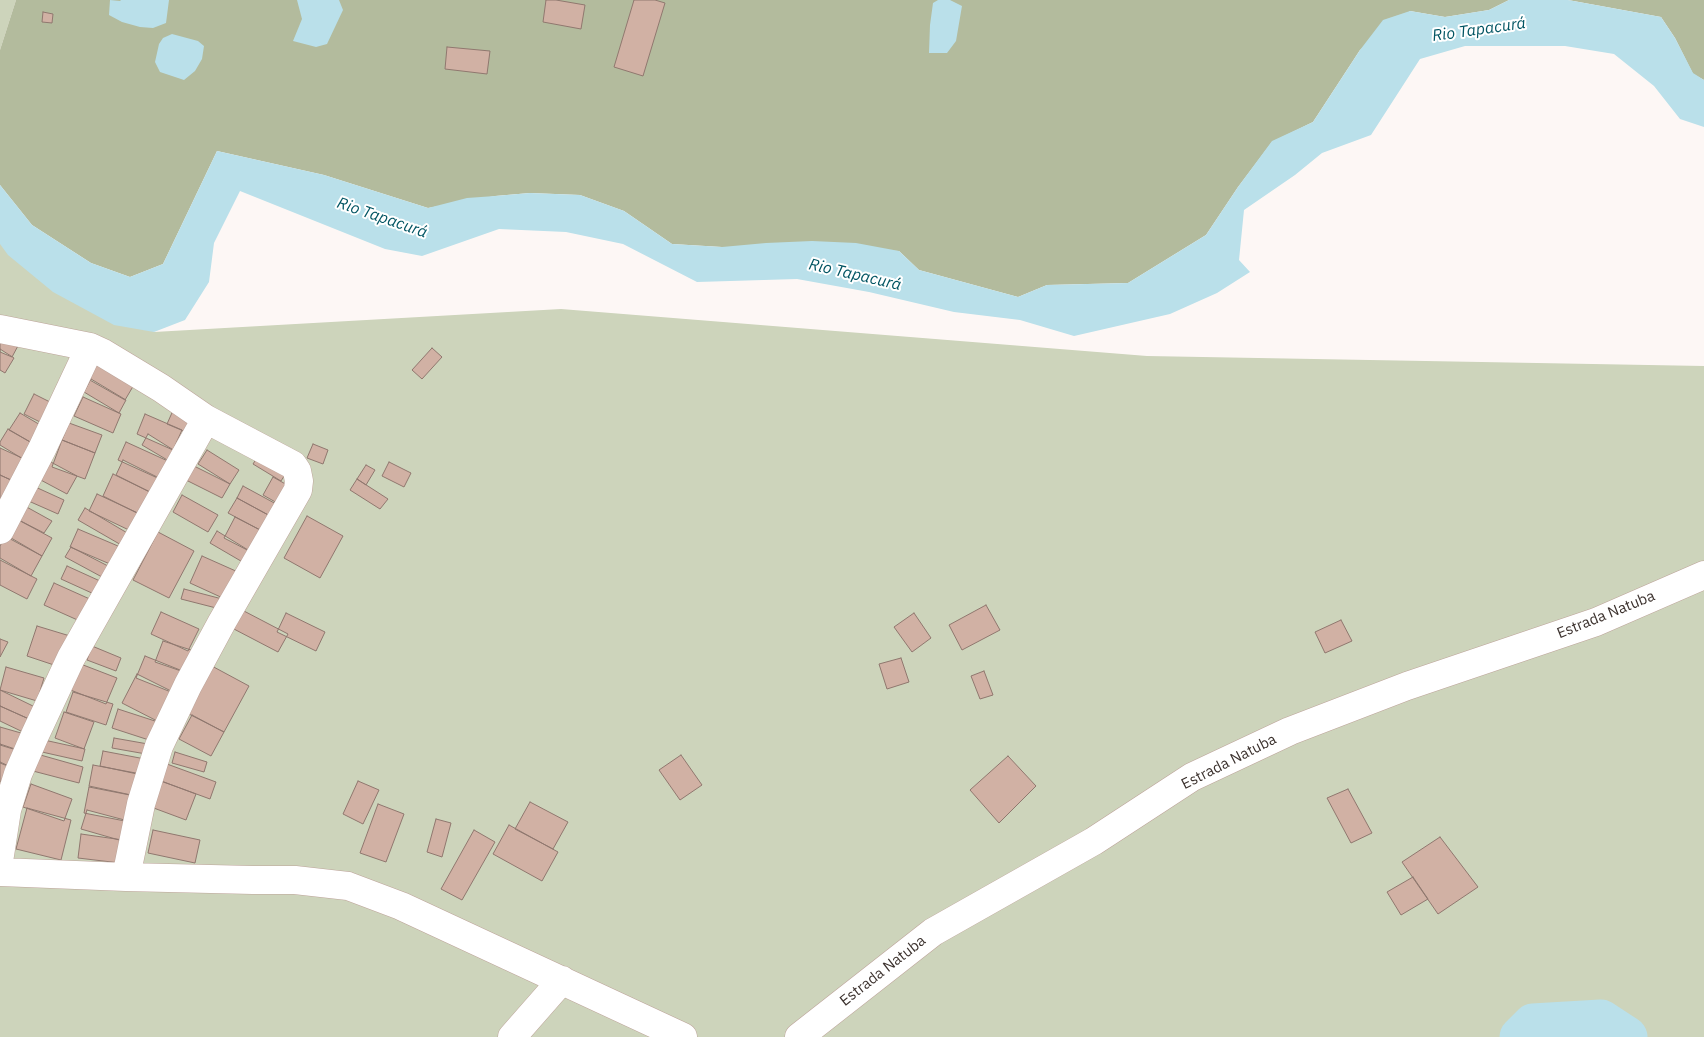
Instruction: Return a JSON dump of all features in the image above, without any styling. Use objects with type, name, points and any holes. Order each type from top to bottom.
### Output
[{"type":"street","points":[[0,330],[90,347],[129,368],[206,419],[294,465],[299,480],[298,490],[222,622],[188,685],[159,746],[141,804],[126,877]]},
{"type":"street","points":[[0,530],[42,449],[90,347]]},
{"type":"street","points":[[0,855],[7,810],[18,774],[35,735],[72,658],[206,419]]},
{"type":"street","name":"Estrada Natuba","points":[[799,1037],[933,932],[1094,841],[1192,777],[1290,731],[1407,686],[1596,622],[1704,574]]},
{"type":"street","points":[[0,872],[126,877],[295,880],[348,886],[401,906],[682,1037]]},
{"type":"street","points":[[512,1037],[562,980]]},
{"type":"green space","points":[[0,0],[16,0],[0,50]]},
{"type":"green space","points":[[16,0],[1509,0],[1489,10],[1445,17],[1410,11],[1360,50],[1313,122],[1272,142],[1238,187],[1206,235],[1128,283],[1047,285],[1018,297],[919,270],[899,251],[672,244],[624,211],[580,195],[530,193],[495,196],[428,208],[324,175],[217,151],[163,264],[130,277],[91,263],[32,225],[0,185],[0,50]]},
{"type":"green space","points":[[1568,0],[1704,0],[1704,80],[1693,74],[1675,38],[1661,17]]},
{"type":"green space","points":[[0,235],[154,332],[561,309],[1147,356],[1704,366],[1704,1037],[0,1037]]},
{"type":"water","points":[[110,0],[169,0],[166,23],[153,28],[122,22],[109,15]]},
{"type":"water","points":[[297,0],[339,0],[343,10],[327,44],[316,47],[293,41],[302,19]]},
{"type":"water","points":[[938,0],[950,0],[962,6],[956,41],[947,53],[929,53],[933,3]]},
{"type":"water","name":"Rio Tapacurá","points":[[1509,0],[1568,0],[1661,17],[1675,38],[1693,73],[1704,80],[1704,127],[1680,119],[1654,86],[1614,54],[1565,46],[1465,46],[1420,59],[1371,135],[1322,153],[1295,175],[1244,210],[1239,260],[1250,272],[1217,293],[1170,314],[1074,336],[1020,320],[954,312],[869,292],[797,279],[697,282],[623,244],[566,232],[499,229],[422,256],[385,249],[240,191],[214,243],[209,282],[185,320],[154,332],[114,325],[53,292],[8,255],[0,244],[0,185],[32,225],[91,263],[130,277],[163,264],[217,151],[324,175],[428,208],[467,198],[530,193],[580,195],[624,211],[672,244],[722,247],[812,241],[856,243],[899,251],[919,270],[1018,297],[1047,285],[1128,283],[1206,235],[1272,141],[1313,122],[1360,50],[1383,20],[1410,11],[1445,17],[1489,10]]},
{"type":"water","points":[[172,34],[198,41],[204,46],[202,59],[195,71],[184,80],[160,72],[155,62],[159,44],[163,38]]},
{"type":"building","points":[[546,0],[585,5],[581,29],[543,22]]},
{"type":"building","points":[[634,0],[655,0],[665,3],[643,76],[614,67]]},
{"type":"building","points":[[43,12],[53,14],[52,23],[42,22]]},
{"type":"building","points":[[447,47],[490,51],[487,74],[445,69]]},
{"type":"building","points":[[0,335],[19,344],[12,357],[0,352]]},
{"type":"building","points":[[432,348],[442,357],[422,379],[412,370]]},
{"type":"building","points":[[0,349],[14,358],[5,373],[0,370]]},
{"type":"building","points":[[101,357],[138,378],[125,400],[88,379]]},
{"type":"building","points":[[91,379],[126,400],[119,413],[84,392]]},
{"type":"building","points":[[34,394],[52,403],[42,423],[24,414]]},
{"type":"building","points":[[83,397],[121,414],[113,433],[74,416]]},
{"type":"building","points":[[175,406],[194,414],[186,432],[167,424]]},
{"type":"building","points":[[20,413],[42,426],[32,443],[9,430]]},
{"type":"building","points":[[145,414],[182,430],[173,450],[137,434]]},
{"type":"building","points":[[69,423],[102,435],[95,453],[62,440]]},
{"type":"building","points":[[8,429],[32,443],[23,459],[0,445]]},
{"type":"building","points":[[148,434],[175,451],[169,461],[142,445]]},
{"type":"building","points":[[62,440],[95,453],[85,479],[52,467]]},
{"type":"building","points":[[126,442],[170,462],[162,480],[118,460]]},
{"type":"building","points":[[313,444],[328,450],[323,464],[307,458]]},
{"type":"building","points":[[0,448],[22,458],[11,480],[0,475]]},
{"type":"building","points":[[207,450],[239,470],[230,484],[198,464]]},
{"type":"building","points":[[260,453],[288,470],[281,481],[253,464]]},
{"type":"building","points":[[47,460],[77,476],[67,494],[37,478]]},
{"type":"building","points":[[123,460],[161,479],[154,494],[116,475]]},
{"type":"building","points":[[389,462],[411,473],[404,487],[382,476]]},
{"type":"building","points":[[192,465],[230,484],[222,498],[184,479]]},
{"type":"building","points":[[366,465],[375,470],[366,485],[357,479]]},
{"type":"building","points":[[113,474],[156,495],[145,517],[103,496]]},
{"type":"building","points":[[0,475],[11,480],[0,500]]},
{"type":"building","points":[[273,477],[289,486],[279,504],[263,495]]},
{"type":"building","points":[[357,479],[388,499],[380,509],[350,490]]},
{"type":"building","points":[[31,485],[64,500],[58,514],[24,499]]},
{"type":"building","points":[[243,486],[278,505],[272,517],[237,498]]},
{"type":"building","points":[[97,494],[140,514],[131,531],[89,511]]},
{"type":"building","points":[[182,495],[218,515],[208,532],[173,512]]},
{"type":"building","points":[[237,498],[272,517],[264,532],[228,513]]},
{"type":"building","points":[[23,505],[52,521],[44,533],[15,518]]},
{"type":"building","points":[[85,508],[129,534],[123,546],[78,520]]},
{"type":"building","points":[[11,516],[52,538],[42,556],[1,534]]},
{"type":"building","points":[[307,516],[343,536],[320,578],[284,558]]},
{"type":"building","points":[[235,517],[264,532],[253,553],[224,538]]},
{"type":"building","points":[[78,529],[118,546],[110,564],[70,547]]},
{"type":"building","points":[[217,531],[253,553],[246,564],[210,543]]},
{"type":"building","points":[[158,532],[194,551],[169,598],[133,580]]},
{"type":"building","points":[[6,535],[42,556],[31,576],[0,558],[0,546]]},
{"type":"building","points":[[71,547],[108,566],[102,577],[65,557]]},
{"type":"building","points":[[202,556],[238,572],[225,599],[190,583]]},
{"type":"building","points":[[0,560],[37,579],[27,599],[0,585]]},
{"type":"building","points":[[67,566],[100,581],[94,594],[61,579]]},
{"type":"building","points":[[54,583],[92,600],[82,622],[44,605]]},
{"type":"building","points":[[184,589],[226,600],[224,610],[181,599]]},
{"type":"building","points":[[986,605],[1000,630],[962,650],[949,625]]},
{"type":"building","points":[[242,610],[288,634],[278,652],[232,628]]},
{"type":"building","points":[[161,612],[199,629],[188,651],[151,634]]},
{"type":"building","points":[[286,613],[325,632],[316,651],[277,632]]},
{"type":"building","points":[[914,613],[931,638],[912,652],[894,627]]},
{"type":"building","points":[[1341,620],[1352,641],[1325,653],[1315,632]]},
{"type":"building","points":[[37,626],[70,636],[60,667],[27,656]]},
{"type":"building","points":[[0,639],[8,642],[0,657]]},
{"type":"building","points":[[163,641],[191,650],[184,672],[155,662]]},
{"type":"building","points":[[92,646],[121,658],[116,671],[87,660]]},
{"type":"building","points":[[145,656],[185,672],[176,694],[136,678]]},
{"type":"building","points":[[901,658],[909,682],[887,689],[879,664]]},
{"type":"building","points":[[78,663],[117,678],[106,704],[68,689]]},
{"type":"building","points":[[210,665],[249,686],[224,732],[185,712]]},
{"type":"building","points":[[6,667],[44,678],[37,701],[0,690]]},
{"type":"building","points":[[984,671],[993,695],[980,699],[971,676]]},
{"type":"building","points":[[137,674],[175,693],[161,723],[122,703]]},
{"type":"building","points":[[0,690],[35,707],[29,719],[0,706]]},
{"type":"building","points":[[73,692],[113,704],[106,725],[66,712]]},
{"type":"building","points":[[0,706],[29,719],[23,732],[0,721]]},
{"type":"building","points":[[118,709],[158,722],[152,741],[112,728]]},
{"type":"building","points":[[64,712],[94,722],[84,749],[55,738]]},
{"type":"building","points":[[192,715],[224,732],[211,756],[179,739]]},
{"type":"building","points":[[0,727],[28,735],[23,752],[0,745]]},
{"type":"building","points":[[114,738],[148,744],[146,754],[112,748]]},
{"type":"building","points":[[44,740],[85,749],[82,761],[42,752]]},
{"type":"building","points":[[0,744],[18,750],[13,768],[0,763]]},
{"type":"building","points":[[103,751],[145,759],[142,775],[100,766]]},
{"type":"building","points":[[175,752],[207,762],[204,772],[172,763]]},
{"type":"building","points":[[37,754],[83,767],[79,783],[33,771]]},
{"type":"building","points":[[681,755],[702,785],[680,800],[659,770]]},
{"type":"building","points":[[1008,756],[1036,786],[999,823],[970,790]]},
{"type":"building","points":[[0,762],[11,767],[3,783],[0,781]]},
{"type":"building","points":[[167,764],[216,782],[210,799],[161,781]]},
{"type":"building","points":[[93,765],[141,774],[136,796],[89,786]]},
{"type":"building","points":[[161,781],[196,794],[186,820],[151,807]]},
{"type":"building","points":[[358,781],[379,790],[363,824],[343,814]]},
{"type":"building","points":[[31,784],[72,799],[64,821],[23,807]]},
{"type":"building","points":[[89,787],[135,796],[130,822],[84,813]]},
{"type":"building","points":[[1348,789],[1372,833],[1351,843],[1327,798]]},
{"type":"building","points":[[530,802],[568,822],[553,849],[515,829]]},
{"type":"building","points":[[378,804],[404,814],[386,862],[360,853]]},
{"type":"building","points":[[27,808],[71,820],[61,860],[16,849]]},
{"type":"building","points":[[87,810],[132,822],[126,842],[81,829]]},
{"type":"building","points":[[436,819],[451,823],[442,857],[427,852]]},
{"type":"building","points":[[509,825],[558,852],[542,881],[493,854]]},
{"type":"building","points":[[153,830],[200,840],[195,863],[148,853]]},
{"type":"building","points":[[474,830],[495,842],[462,900],[441,889]]},
{"type":"building","points":[[81,834],[123,840],[120,863],[78,858]]},
{"type":"building","points":[[1440,837],[1478,887],[1438,914],[1402,862]]},
{"type":"building","points":[[1413,877],[1428,899],[1401,915],[1387,892]]},
{"type":"waterway","points":[[1520,1037],[1533,1024],[1601,1020],[1627,1037]]}]
